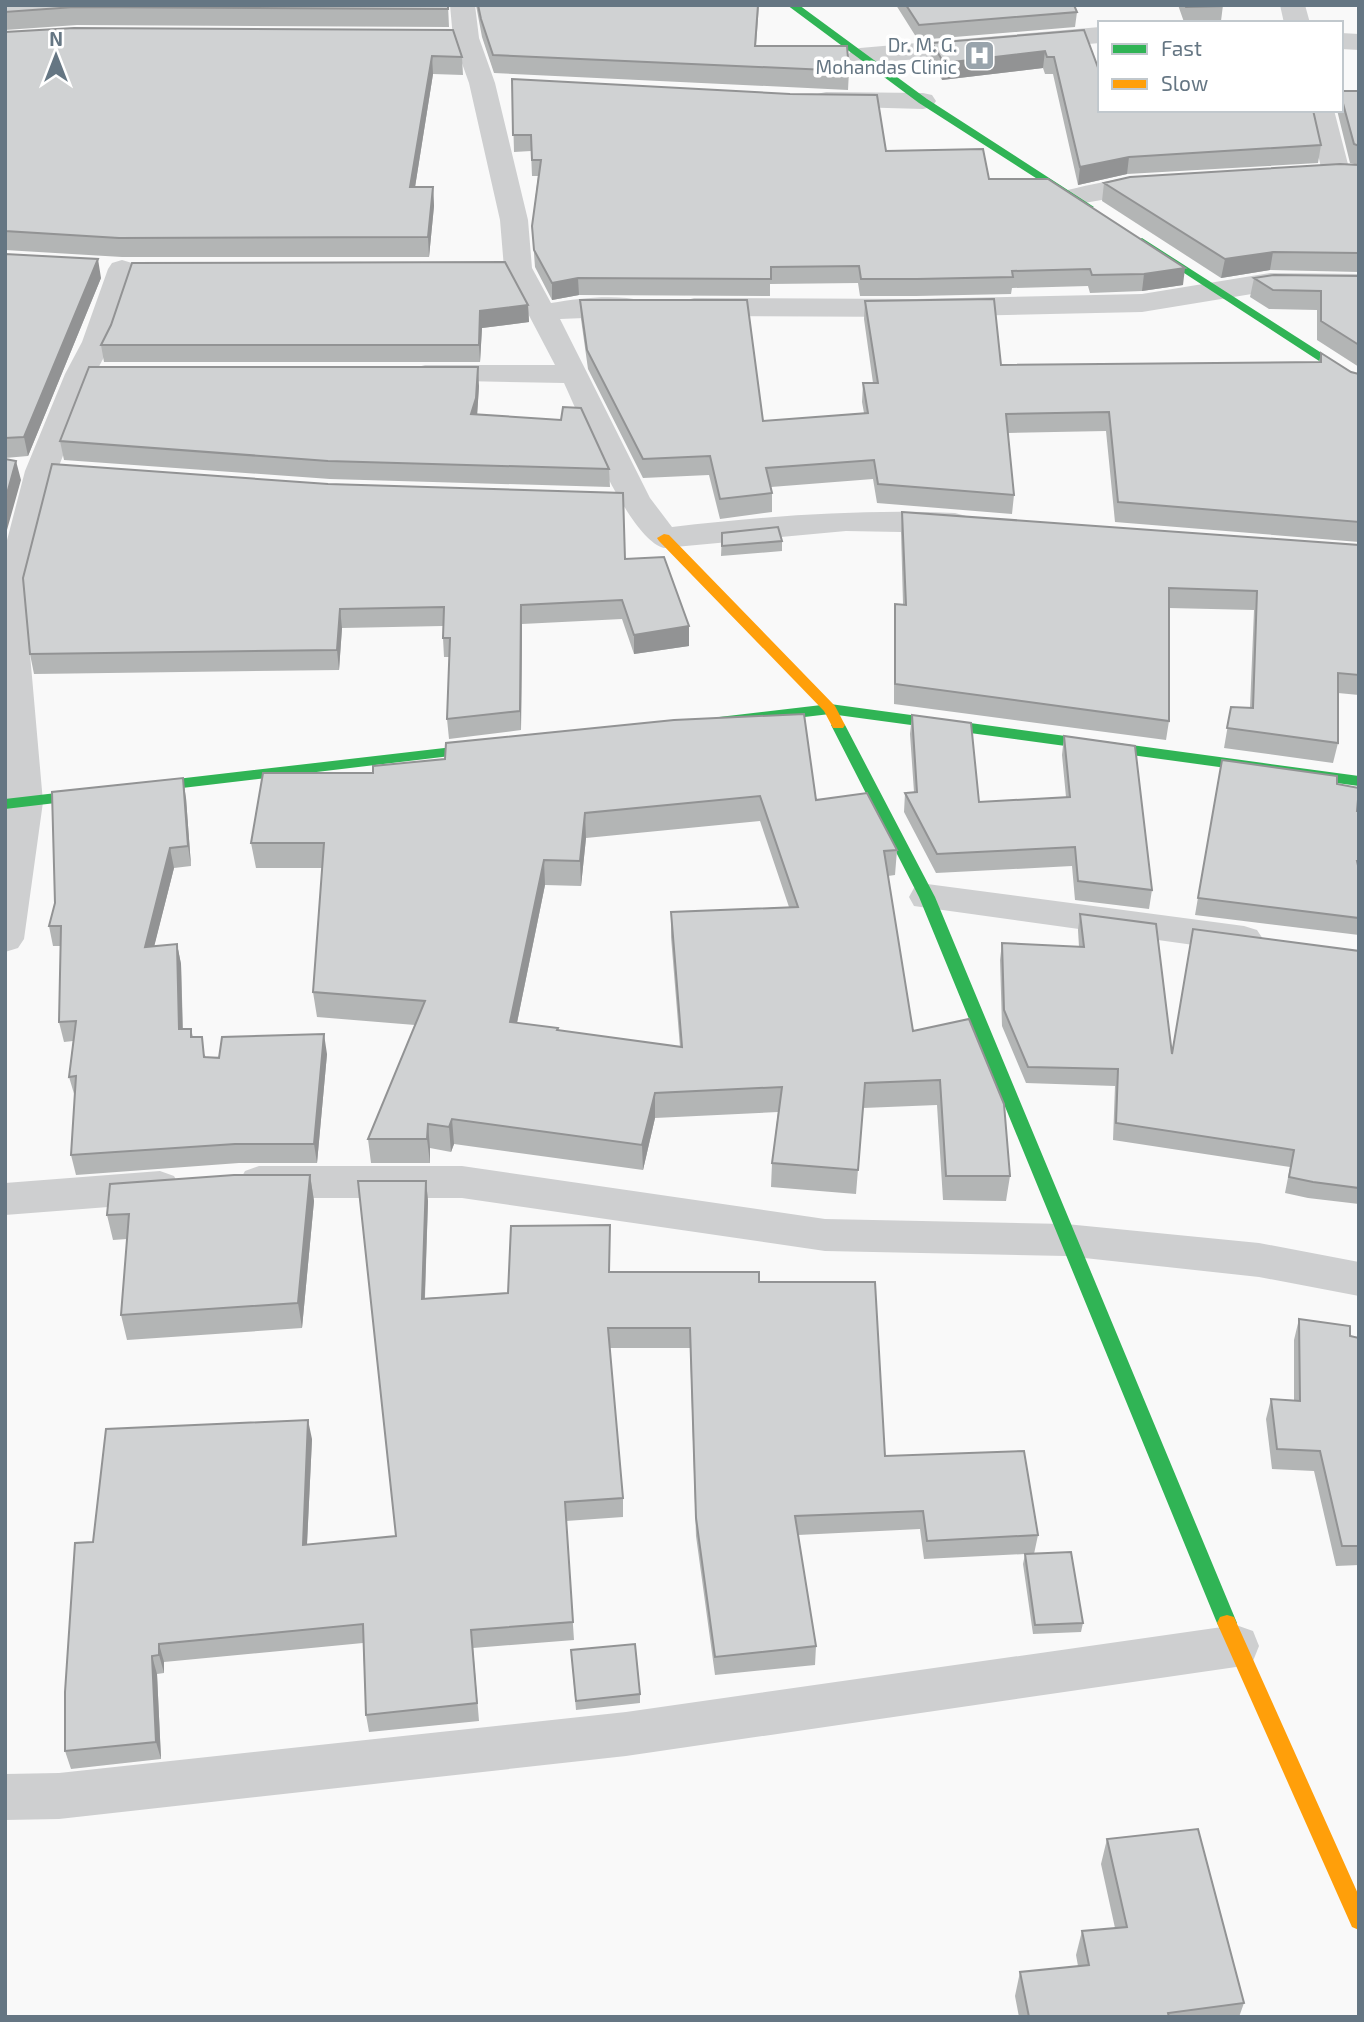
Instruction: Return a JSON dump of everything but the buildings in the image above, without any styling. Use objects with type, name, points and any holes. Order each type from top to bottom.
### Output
[{"type":"street","points":[[462,5],[454,38],[495,84],[514,220],[504,268],[542,313],[575,374],[621,500],[664,538],[830,709],[927,897],[1066,1240],[1236,1646],[1359,1920]]},
{"type":"street","points":[[792,5],[923,101],[1107,219]]},
{"type":"street","points":[[860,56],[1090,29]]},
{"type":"street","points":[[803,100],[923,101]]},
{"type":"street","points":[[1308,173],[1348,173],[1322,112]]},
{"type":"street","points":[[1073,197],[1127,185],[1183,181]]},
{"type":"street","points":[[1129,233],[1359,383]]},
{"type":"street","points":[[5,939],[15,803],[7,597],[42,471],[93,374],[97,342],[122,268]]},
{"type":"street","points":[[542,313],[579,307],[916,308],[1142,303],[1270,282],[1359,283]]},
{"type":"street","points":[[396,374],[575,374]]},
{"type":"street","points":[[664,538],[796,522],[908,519],[990,526]]},
{"type":"street","points":[[705,723],[830,709],[1359,781]]},
{"type":"street","points":[[15,803],[511,746]]},
{"type":"street","points":[[927,897],[1280,943]]},
{"type":"street","points":[[5,1199],[212,1184],[461,1182],[825,1235],[1066,1240],[1259,1260],[1359,1279]]},
{"type":"street","points":[[5,1797],[59,1796],[626,1734],[1236,1646]]},
{"type":"traffic: fast","points":[[792,5],[923,101],[1088,207]]},
{"type":"traffic: fast","points":[[1142,241],[1359,383]]},
{"type":"traffic: fast","points":[[719,722],[830,709],[1359,781]]},
{"type":"traffic: fast","points":[[838,725],[927,897],[1227,1623]]},
{"type":"traffic: fast","points":[[5,804],[496,747]]},
{"type":"traffic: slow","points":[[664,538],[830,709],[838,725]]},
{"type":"traffic: slow","points":[[1227,1623],[1359,1920]]},
{"type":"place","name":"Dr. M. G. Mohandas Clinic","points":[[980,56]]}]
